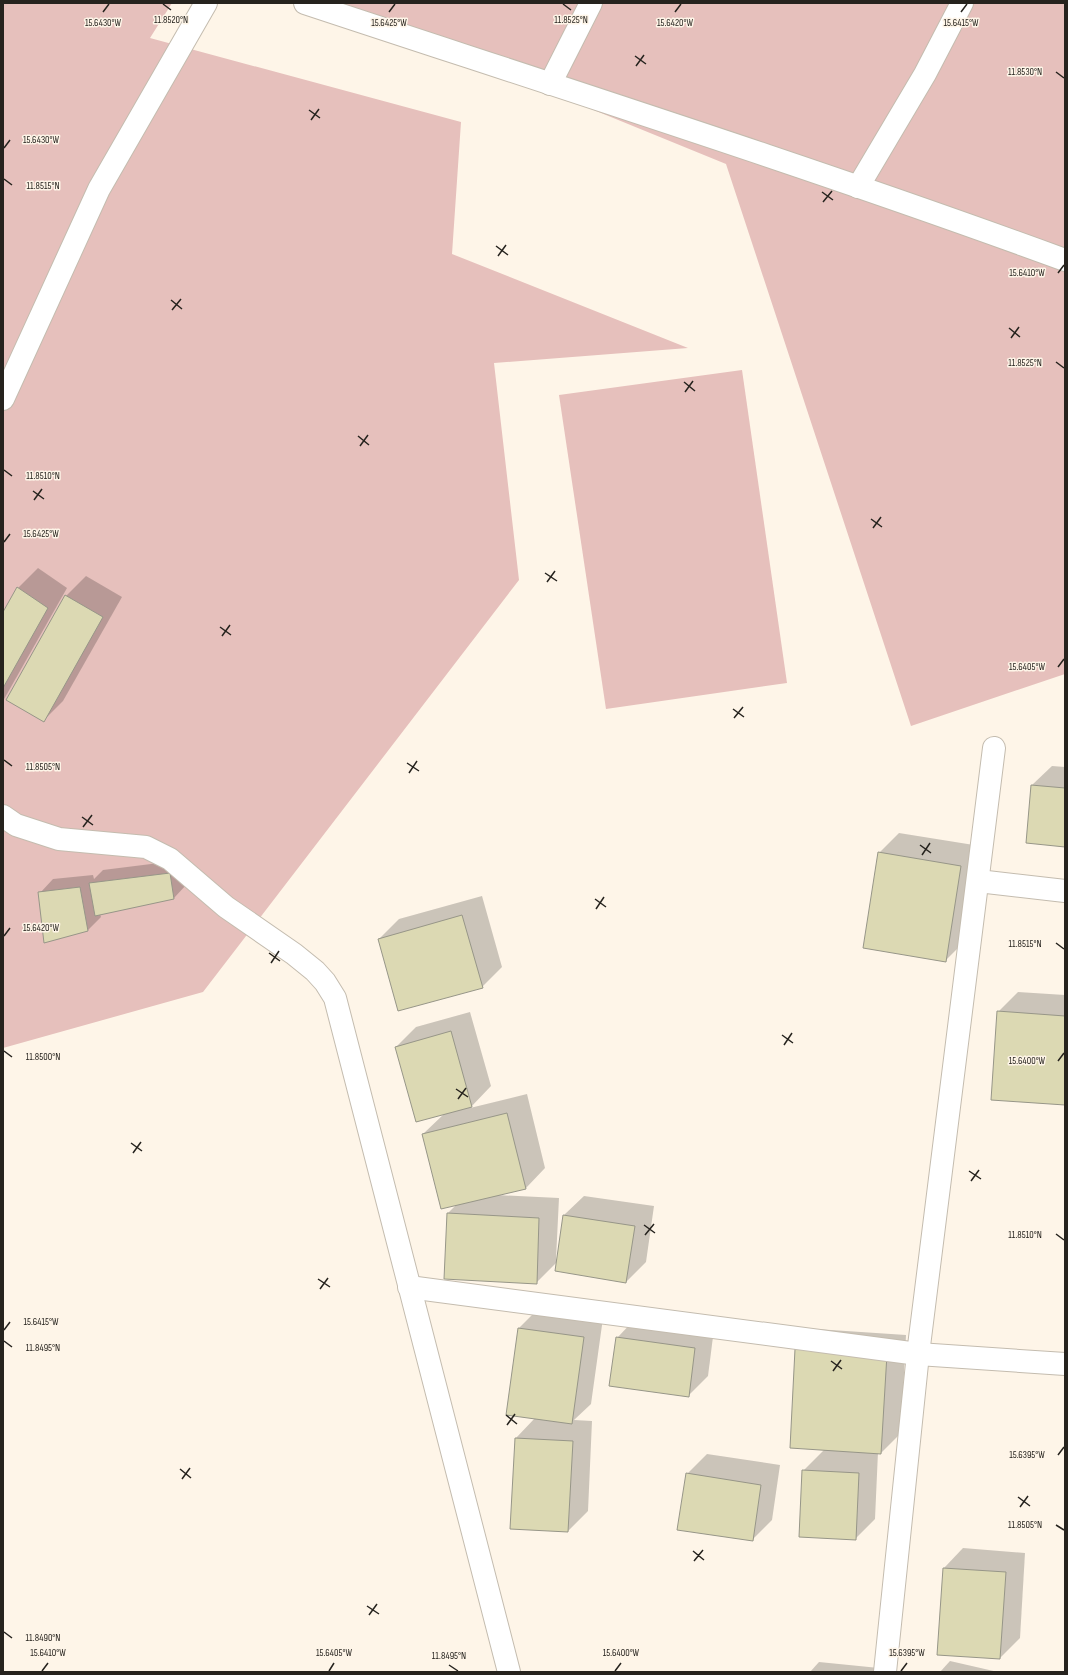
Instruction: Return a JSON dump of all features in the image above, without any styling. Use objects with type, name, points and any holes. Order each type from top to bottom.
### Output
[{"type":"street","points":[[3,399],[99,189],[206,3]]},
{"type":"street","points":[[305,3],[959,221],[1065,260]]},
{"type":"street","points":[[550,84],[591,3]]},
{"type":"street","points":[[858,187],[925,74],[962,3]]},
{"type":"street","points":[[885,1672],[918,1354],[994,748]]},
{"type":"street","points":[[3,816],[16,825],[60,839],[146,847],[170,859],[226,907],[294,954],[315,971],[335,998],[509,1672]]},
{"type":"street","points":[[978,881],[1065,891]]},
{"type":"street","points":[[409,1287],[918,1354],[1065,1364]]},
{"type":"shaded area","points":[[3,3],[172,3],[150,38],[461,122],[452,254],[688,348],[494,363],[519,580],[203,992],[3,1048]]},
{"type":"shaded area","points":[[332,3],[1065,3],[1065,674],[911,726],[726,164]]},
{"type":"shaded area","points":[[742,370],[787,683],[606,709],[559,395]]},
{"type":"building","points":[[17,587],[48,608],[3,688],[3,612]]},
{"type":"building","points":[[65,595],[103,617],[44,722],[6,700]]},
{"type":"building","points":[[1031,785],[1065,788],[1065,847],[1026,843]]},
{"type":"building","points":[[878,852],[961,866],[946,962],[863,948]]},
{"type":"building","points":[[170,873],[174,899],[95,916],[89,883]]},
{"type":"building","points":[[80,887],[88,931],[44,943],[38,892]]},
{"type":"building","points":[[462,915],[483,988],[398,1011],[378,939]]},
{"type":"building","points":[[997,1011],[1065,1016],[1065,1105],[991,1100]]},
{"type":"building","points":[[451,1031],[472,1107],[416,1122],[395,1047]]},
{"type":"building","points":[[507,1113],[526,1189],[441,1209],[422,1134]]},
{"type":"building","points":[[447,1213],[539,1218],[537,1284],[444,1279]]},
{"type":"building","points":[[563,1215],[635,1226],[626,1283],[555,1271]]},
{"type":"building","points":[[518,1328],[584,1337],[572,1424],[506,1415]]},
{"type":"building","points":[[616,1337],[695,1348],[689,1397],[609,1386]]},
{"type":"building","points":[[795,1349],[887,1354],[881,1454],[790,1448]]},
{"type":"building","points":[[515,1438],[573,1441],[568,1532],[510,1529]]},
{"type":"building","points":[[802,1470],[859,1473],[856,1540],[799,1537]]},
{"type":"building","points":[[686,1473],[761,1485],[753,1541],[677,1530]]},
{"type":"building","points":[[943,1568],[1006,1572],[1000,1659],[937,1655]]}]
